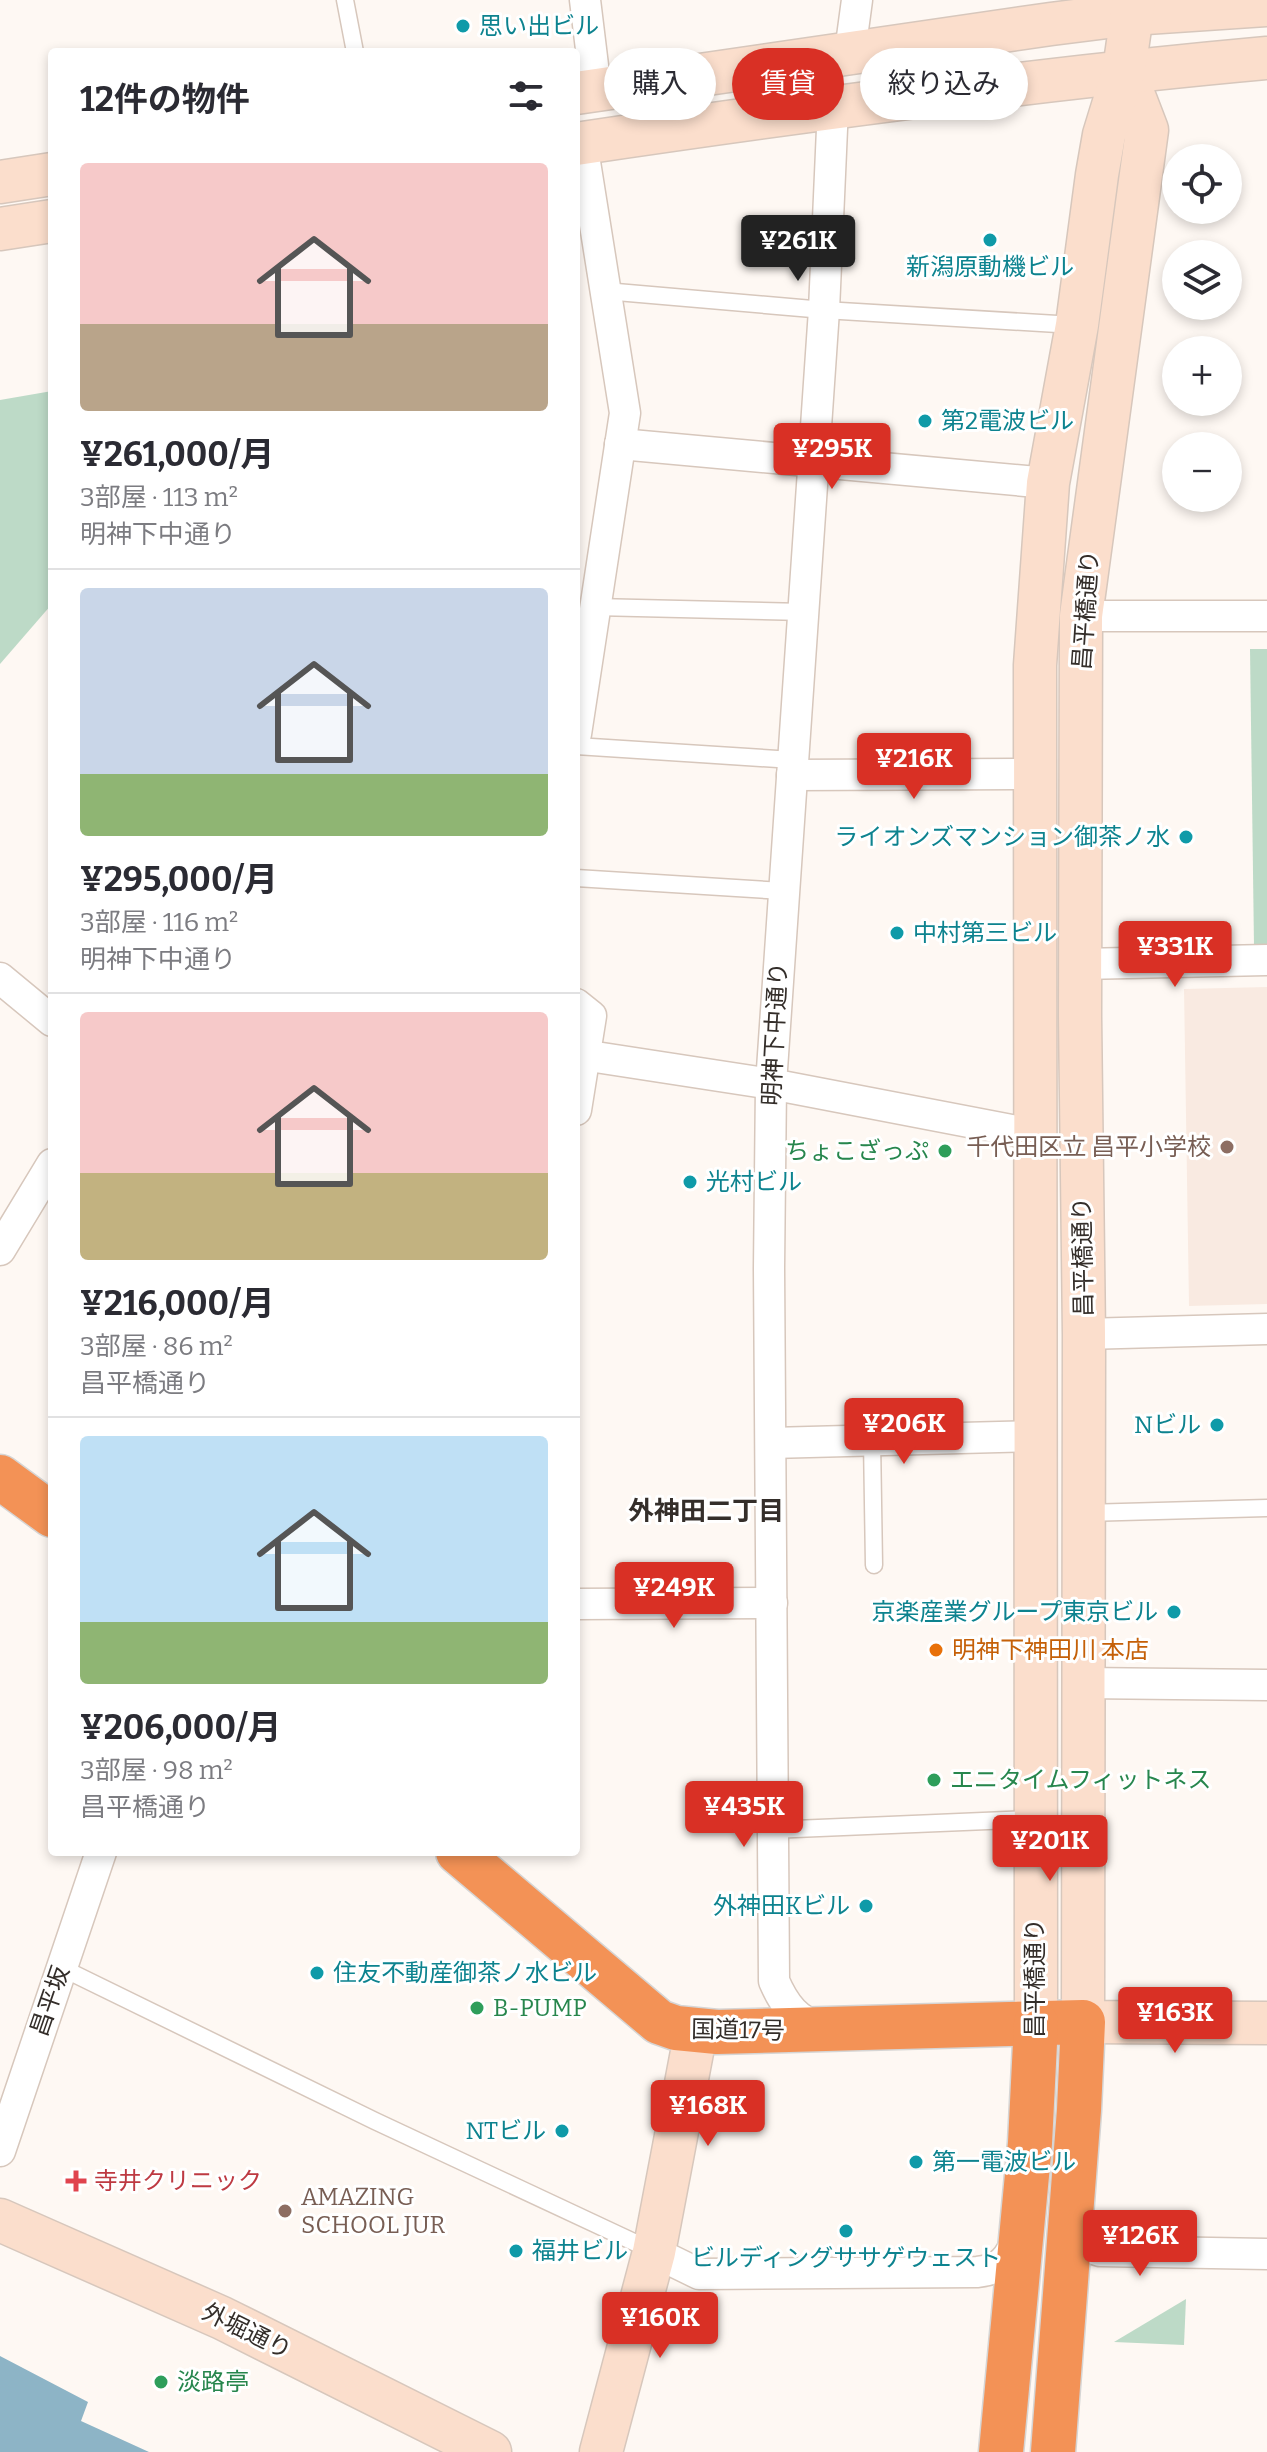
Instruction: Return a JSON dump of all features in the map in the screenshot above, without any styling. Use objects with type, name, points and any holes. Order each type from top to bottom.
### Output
[{"type":"highway","points":[[0,1477],[48,1512]]},
{"type":"highway","name":"国道17号","points":[[463,1856],[659,2022],[696,2031],[1083,2022]]},
{"type":"highway","name":"昌平橋通り","points":[[1053,2452],[1072,2217],[1083,2022]]},
{"type":"highway","name":"昌平橋通り","points":[[1001,2452],[1030,2143],[1036,2023]]},
{"type":"main road","points":[[586,92],[1132,7],[1267,5]]},
{"type":"main road","name":"昌平橋通り","points":[[1036,2023],[1035,665],[1048,483],[1077,325],[1104,135],[1124,70],[1132,7]]},
{"type":"main road","points":[[844,105],[1124,70],[1267,58]]},
{"type":"main road","name":"昌平橋通り","points":[[1083,2022],[1081,616],[1147,130],[1124,70]]},
{"type":"main road","points":[[580,144],[739,120]]},
{"type":"main road","points":[[0,182],[48,175]]},
{"type":"main road","points":[[0,229],[48,222]]},
{"type":"main road","points":[[1083,2022],[1267,2023]]},
{"type":"main road","points":[[601,2452],[654,2252],[696,2031]]},
{"type":"main road","name":"外堀通り","points":[[0,2220],[222,2318],[490,2452]]},
{"type":"street","points":[[585,0],[586,92]]},
{"type":"street","points":[[850,52],[857,0]]},
{"type":"street","name":"明神下中通り","points":[[829,2030],[804,2021],[790,2010],[774,1981],[769,1268],[771,1084],[824,310],[832,120]]},
{"type":"street","points":[[580,150],[625,413],[580,707]]},
{"type":"street","points":[[620,444],[1048,483]]},
{"type":"street","points":[[1081,616],[1267,616]]},
{"type":"street","points":[[793,767],[1036,774]]},
{"type":"street","points":[[1081,964],[1267,960]]},
{"type":"street","points":[[0,978],[48,1018]]},
{"type":"street","points":[[580,1007],[591,1016],[581,1054],[771,1084],[1037,1135]]},
{"type":"street","points":[[0,1250],[48,1171]]},
{"type":"street","points":[[1084,1334],[1267,1329]]},
{"type":"street","points":[[771,1443],[1035,1436]]},
{"type":"street","points":[[580,1604],[772,1603]]},
{"type":"street","points":[[1083,1683],[1267,1685]]},
{"type":"street","name":"昌平坂","points":[[0,2151],[100,1856]]},
{"type":"street","points":[[1072,2217],[1076,2238],[1086,2247],[1100,2251],[1267,2254]]},
{"type":"street","points":[[654,2252],[699,2274],[992,2271],[1006,2262],[1022,2223]]},
{"type":"lane","points":[[345,0],[354,48]]},
{"type":"lane","points":[[605,291],[824,310],[1077,325]]},
{"type":"lane","points":[[595,607],[804,612]]},
{"type":"lane","points":[[580,746],[793,767]]},
{"type":"lane","points":[[580,878],[783,891]]},
{"type":"lane","points":[[872,1440],[874,1565]]},
{"type":"lane","points":[[1084,1513],[1267,1508]]},
{"type":"lane","points":[[771,1830],[1034,1819]]},
{"type":"lane","points":[[62,1968],[375,2121],[654,2252]]},
{"type":"shaded area","name":"千代田区立 昌平小学校","points":[[1267,987],[1267,1304],[1189,1306],[1184,989]]},
{"type":"green space","points":[[48,392],[48,609],[0,664],[0,400]]},
{"type":"green space","points":[[1250,649],[1267,649],[1267,945],[1254,946]]},
{"type":"green space","points":[[1186,2299],[1184,2345],[1114,2342]]},
{"type":"water","points":[[0,2356],[88,2402],[81,2421],[149,2452],[0,2452]]},
{"type":"place","name":"思い出ビル","points":[[463,26]]},
{"type":"place","name":"新潟原動機ビル","points":[[990,240]]},
{"type":"place","name":"第2電波ビル","points":[[925,421]]},
{"type":"place","name":"ライオンズマンション御茶ノ水","points":[[1186,837]]},
{"type":"place","name":"中村第三ビル","points":[[897,933]]},
{"type":"place","name":"千代田区立 昌平小学校","points":[[1227,1147]]},
{"type":"place","name":"ちょこざっぷ","points":[[945,1151]]},
{"type":"place","name":"光村ビル","points":[[690,1182]]},
{"type":"place","name":"Nビル","points":[[1217,1425]]},
{"type":"place","name":"京楽産業グループ東京ビル","points":[[1174,1612]]},
{"type":"place","name":"明神下神田川 本店","points":[[936,1650]]},
{"type":"place","name":"エニタイムフィットネス","points":[[934,1780]]},
{"type":"place","name":"外神田Kビル","points":[[866,1906]]},
{"type":"place","name":"住友不動産御茶ノ水ビル","points":[[317,1973]]},
{"type":"place","name":"B-PUMP","points":[[477,2008]]},
{"type":"place","name":"NTビル","points":[[562,2131]]},
{"type":"place","name":"第一電波ビル","points":[[916,2162]]},
{"type":"place","name":"寺井クリニック","points":[[76,2181]]},
{"type":"place","name":"AMAZING SCHOOL JUR","points":[[285,2211]]},
{"type":"place","name":"ビルディングササゲウェスト","points":[[846,2231]]},
{"type":"place","name":"福井ビル","points":[[516,2251]]},
{"type":"place","name":"淡路亭","points":[[161,2382]]},
{"type":"district","name":"外神田二丁目","points":[[706,1511]]}]
